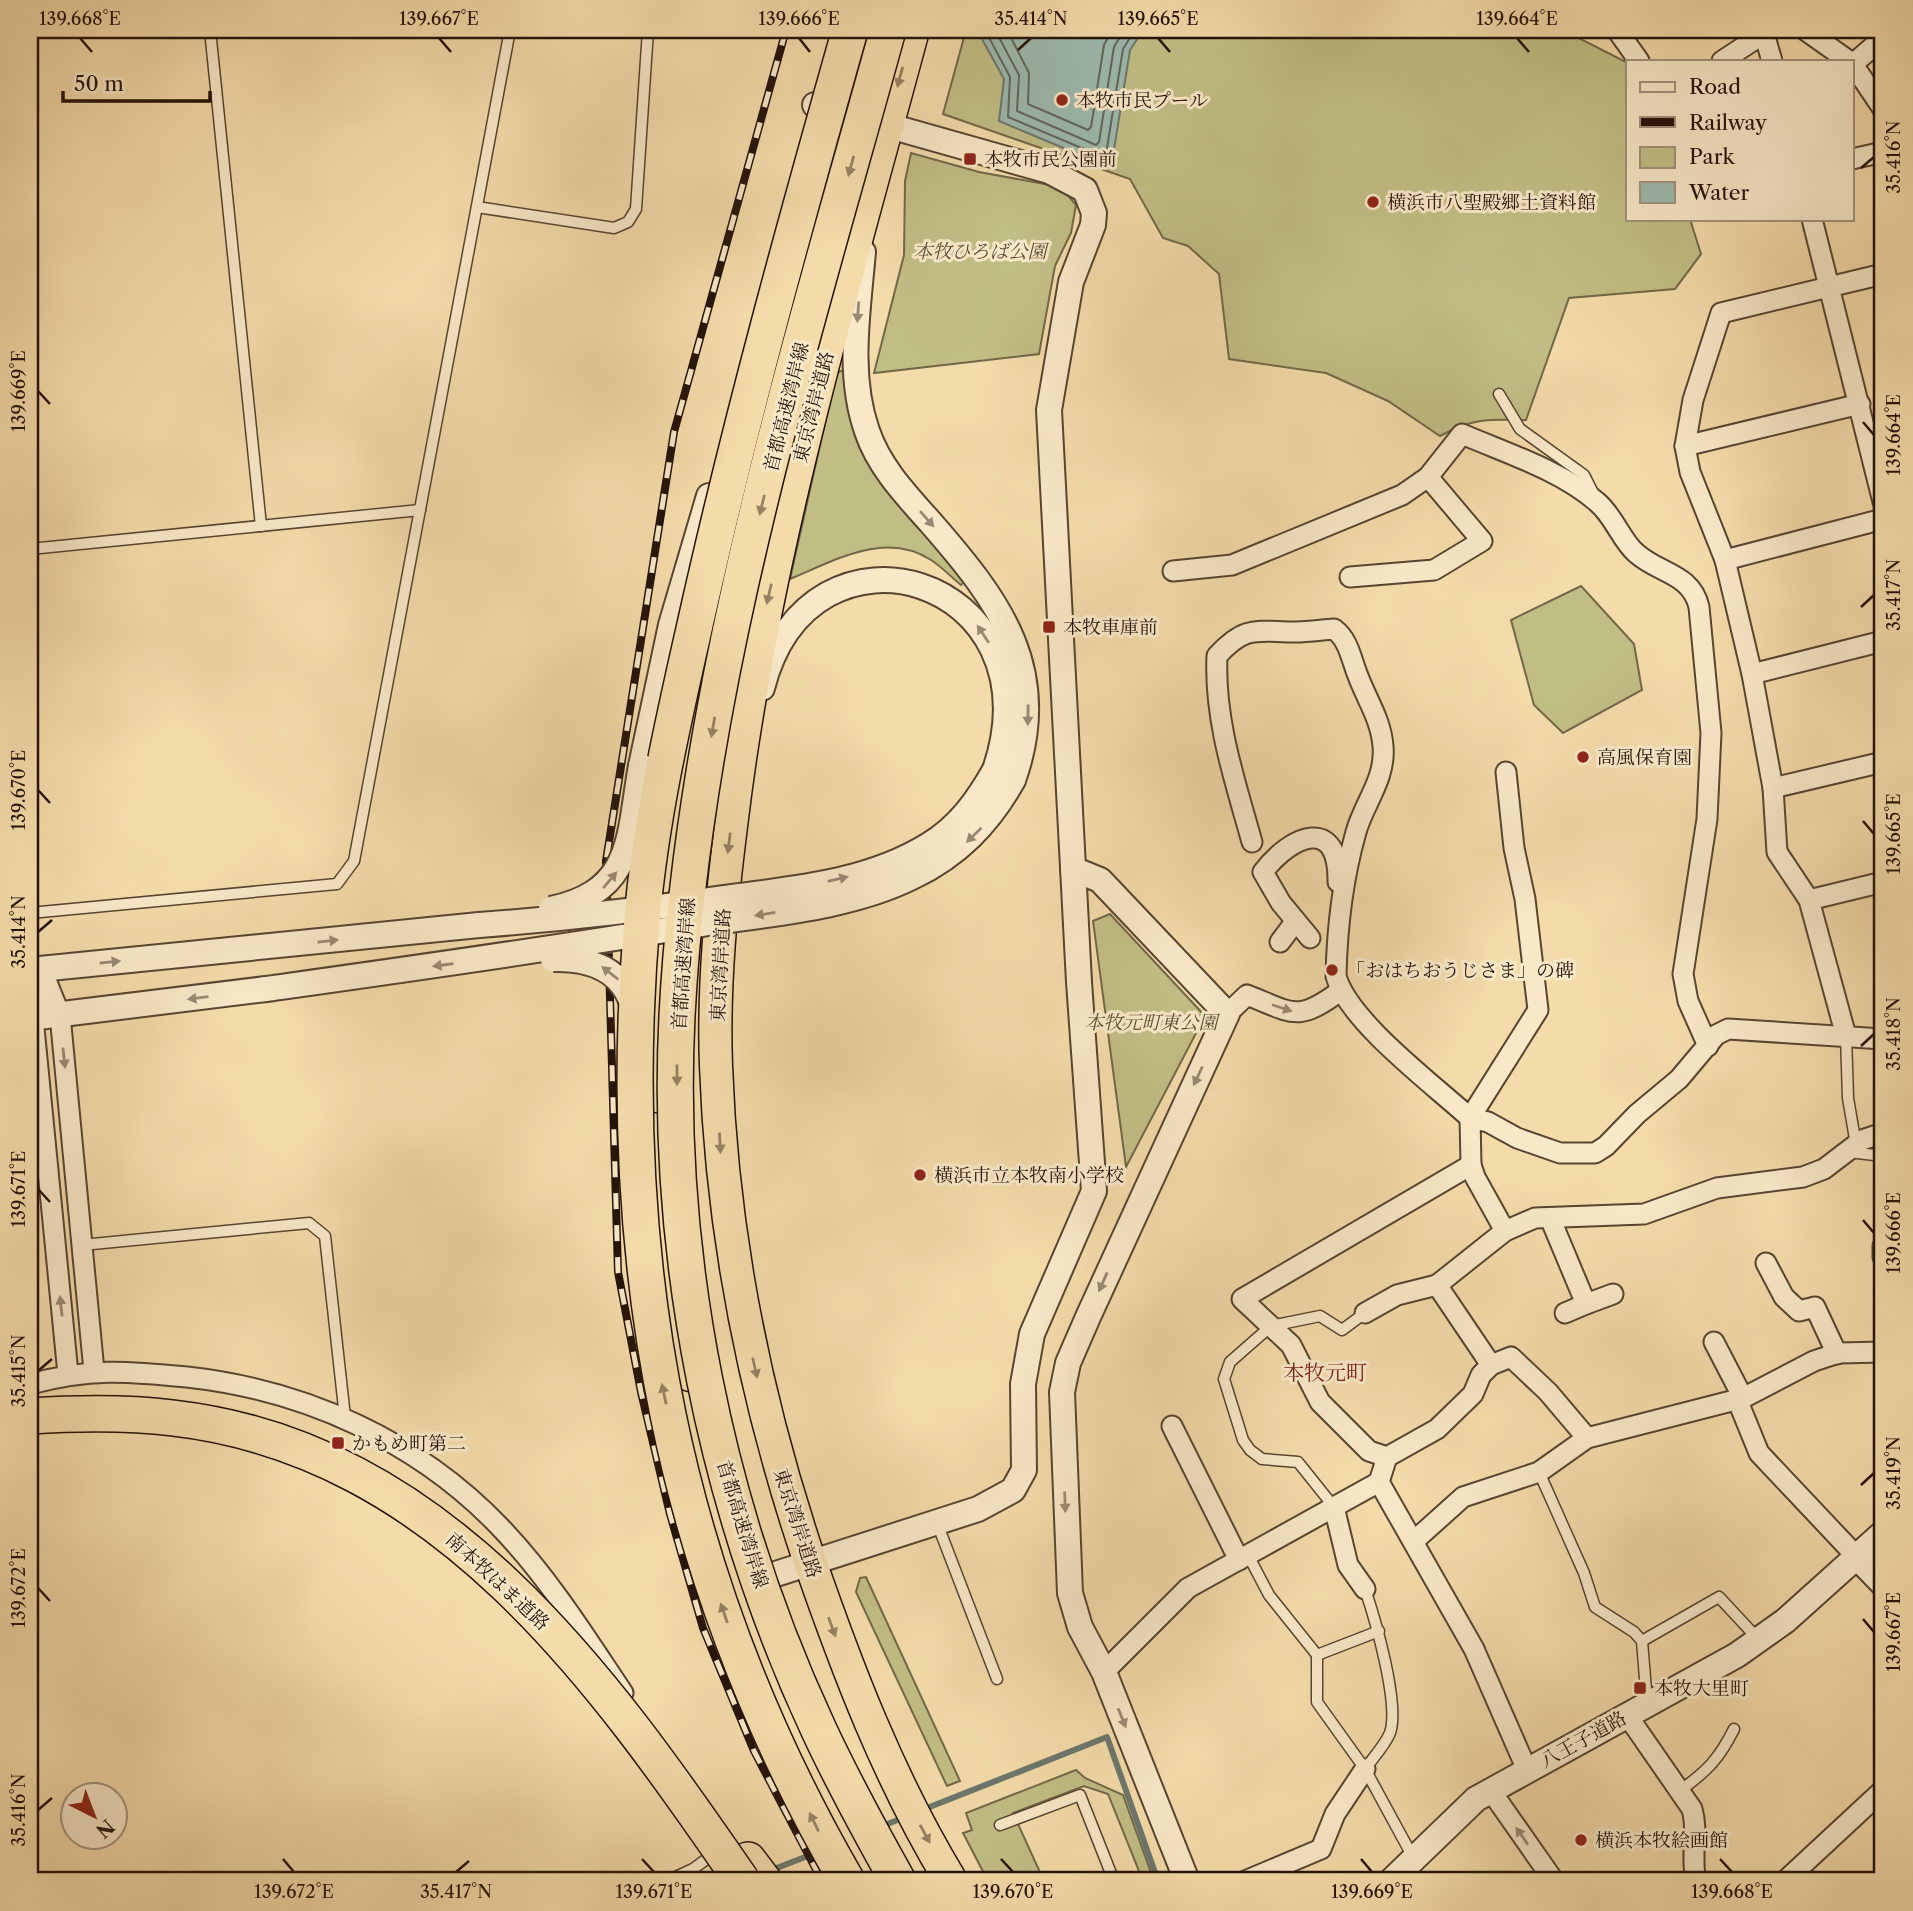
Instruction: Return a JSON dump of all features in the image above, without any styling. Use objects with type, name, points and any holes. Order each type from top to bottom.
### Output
[{"type":"highway","points":[[837,30],[724,444],[675,676],[657,795],[649,924],[648,1056],[654,1166],[674,1313],[707,1444],[807,1726],[881,1881]]},
{"type":"highway","name":"首都高速湾岸線","points":[[847,1881],[818,1831],[776,1744],[739,1657],[705,1557],[678,1460],[655,1353],[640,1240],[634,1125],[642,915],[660,794],[680,691],[738,436],[850,30]]},
{"type":"highway","name":"首都高速湾岸線","points":[[888,30],[778,440],[720,686],[686,908],[677,1019],[677,1125],[684,1237],[698,1338],[718,1443],[746,1541],[781,1641],[816,1725],[898,1881]]},
{"type":"highway","name":"東京湾岸道路","points":[[913,30],[825,359],[767,604],[747,707],[734,800],[718,962],[716,1062],[722,1163],[749,1341],[779,1463],[810,1562],[861,1704],[899,1786],[951,1881]]},
{"type":"highway","name":"南本牧はま道路","points":[[30,1416],[100,1413],[176,1418],[278,1442],[341,1468],[400,1500],[456,1538],[526,1603],[589,1673],[744,1881]]},
{"type":"highway","name":"南本牧はま道路","points":[[30,1424],[139,1423],[186,1428],[242,1440],[327,1471],[423,1524],[499,1587],[550,1641],[664,1784],[732,1881]]},
{"type":"highway","points":[[589,1673],[764,1881]]},
{"type":"street","points":[[1617,30],[1638,60]]},
{"type":"street","points":[[1805,30],[1847,60]]},
{"type":"street","points":[[1723,60],[1765,31],[1772,60]]},
{"type":"street","points":[[1854,61],[1883,38]]},
{"type":"street","points":[[1854,67],[1883,109]]},
{"type":"street","points":[[754,1581],[978,1509],[1007,1495],[1018,1485],[1024,1471],[1023,1384],[1028,1348],[1094,1191],[1073,869],[1049,410],[1071,282],[1093,225],[1091,202],[1085,190],[1076,183],[1049,171],[815,105]]},
{"type":"street","points":[[1854,159],[1883,152]]},
{"type":"street","points":[[31,1018],[478,960],[797,909],[878,890],[920,873],[964,845],[985,824],[1004,775],[1027,731],[1025,673],[1003,616],[985,589],[892,478],[867,433],[860,408],[856,353],[868,195]]},
{"type":"street","points":[[1812,220],[1883,502]]},
{"type":"street","points":[[1846,1035],[1809,900],[1777,852],[1773,788],[1752,674],[1725,560],[1690,472],[1685,446],[1693,400],[1721,313],[1883,275]]},
{"type":"street","points":[[1685,446],[1860,404]]},
{"type":"street","points":[[1173,571],[1232,565],[1402,495],[1429,477],[1462,434],[1556,476],[1598,502],[1634,552],[1649,564],[1683,580],[1692,589],[1699,607],[1712,733],[1707,819],[1683,974],[1688,1001],[1708,1046]]},
{"type":"street","points":[[479,925],[575,903],[604,888],[622,863],[671,625],[724,444]]},
{"type":"street","points":[[1350,577],[1434,570],[1482,541],[1429,477]]},
{"type":"street","points":[[1725,560],[1883,519]]},
{"type":"street","points":[[36,970],[621,913],[795,888],[870,871],[929,845],[951,829],[1004,775],[1006,698],[1001,671],[980,628],[964,609],[944,594],[925,585],[881,579],[836,591],[816,604],[783,639],[763,683],[734,800]]},
{"type":"street","points":[[1252,842],[1221,728],[1215,687],[1217,656],[1230,641],[1246,632],[1264,629],[1294,632],[1334,629],[1344,636],[1364,693],[1379,720],[1384,749],[1375,792],[1357,828],[1349,860],[1336,976],[1340,991],[1372,1028],[1470,1118],[1488,1122],[1517,1138],[1560,1153],[1595,1153],[1679,1079],[1716,1035],[1728,1029],[1883,1039]]},
{"type":"street","points":[[1752,674],[1883,641]]},
{"type":"street","points":[[1773,788],[1883,762]]},
{"type":"street","points":[[1505,1231],[1471,1165],[1470,1118],[1538,1010],[1525,899],[1514,848],[1506,772]]},
{"type":"street","points":[[1310,937],[1295,922],[1263,872],[1285,846],[1314,837],[1324,840],[1338,868],[1339,934]]},
{"type":"street","points":[[1073,869],[1100,880],[1227,1014]]},
{"type":"street","points":[[1809,900],[1883,882]]},
{"type":"street","points":[[1280,942],[1295,922]]},
{"type":"street","points":[[478,960],[574,959],[604,967],[620,982],[631,1000],[642,1155],[652,1233],[674,1313]]},
{"type":"street","points":[[36,970],[60,1015],[94,1371]]},
{"type":"street","points":[[36,970],[31,1018],[68,1374]]},
{"type":"street","points":[[1187,1881],[1104,1672],[1080,1628],[1070,1593],[1062,1392],[1068,1363],[1088,1317],[1227,1014],[1247,995],[1291,1012],[1313,1011],[1340,991]]},
{"type":"street","points":[[1365,1313],[1397,1295],[1437,1284],[1505,1231],[1535,1218],[1644,1214],[1717,1188],[1803,1177],[1824,1169],[1852,1148],[1883,1133]]},
{"type":"street","points":[[1387,1457],[1369,1451],[1320,1402],[1291,1345],[1242,1299],[1471,1165]]},
{"type":"street","points":[[1550,1218],[1586,1304]]},
{"type":"street","points":[[1883,1246],[1883,1257]]},
{"type":"street","points":[[1766,1263],[1784,1297],[1791,1304],[1799,1311],[1815,1307],[1837,1354]]},
{"type":"street","points":[[1437,1284],[1490,1365]]},
{"type":"street","points":[[1565,1313],[1613,1294]]},
{"type":"street","points":[[1714,1342],[1740,1399],[1759,1453],[1883,1584]]},
{"type":"street","points":[[1414,1541],[1463,1497],[1539,1472],[1587,1438],[1740,1399],[1814,1361],[1837,1354],[1883,1352]]},
{"type":"street","points":[[1104,1672],[1188,1588],[1379,1482],[1387,1457],[1437,1429],[1473,1394],[1490,1365],[1511,1357],[1548,1392],[1587,1438]]},
{"type":"street","points":[[30,1384],[68,1374],[94,1371],[216,1380],[284,1396],[345,1418],[401,1447],[452,1484],[499,1526],[543,1576],[582,1630],[744,1881]]},
{"type":"street","points":[[1172,1426],[1243,1557]]},
{"type":"street","points":[[1379,1482],[1474,1649],[1527,1770]]},
{"type":"street","points":[[1334,1507],[1348,1565],[1365,1589]]},
{"type":"street","name":"八王子道路","points":[[1391,1881],[1476,1799],[1759,1640],[1883,1533]]},
{"type":"street","points":[[1637,1709],[1692,1809],[1696,1824],[1692,1864],[1696,1881]]},
{"type":"street","points":[[1245,1881],[1321,1849],[1335,1814],[1365,1769]]},
{"type":"street","points":[[1490,1791],[1554,1881]]},
{"type":"street","points":[[1786,1881],[1883,1791]]},
{"type":"lane","points":[[210,30],[261,526]]},
{"type":"lane","points":[[30,913],[337,884],[354,861],[510,30]]},
{"type":"lane","points":[[477,207],[614,228],[628,222],[636,209],[648,30]]},
{"type":"lane","points":[[1499,394],[1520,429],[1584,475],[1598,502]]},
{"type":"lane","points":[[30,549],[420,510]]},
{"type":"lane","points":[[1846,1035],[1852,1148],[1883,1156]]},
{"type":"lane","points":[[82,1245],[309,1223],[325,1236],[345,1418]]},
{"type":"lane","points":[[1334,1507],[1298,1462],[1262,1459],[1243,1440],[1224,1379],[1230,1363],[1271,1326],[1320,1316],[1342,1331],[1365,1313]]},
{"type":"lane","points":[[1539,1472],[1584,1573],[1595,1607],[1634,1632],[1642,1641],[1637,1709]]},
{"type":"lane","points":[[936,1522],[997,1679]]},
{"type":"lane","points":[[1243,1557],[1269,1595],[1317,1655],[1317,1702],[1365,1769],[1414,1859]]},
{"type":"lane","points":[[1365,1589],[1379,1631],[1392,1710],[1390,1732],[1365,1769]]},
{"type":"lane","points":[[1642,1641],[1720,1597],[1759,1640]]},
{"type":"lane","points":[[1317,1655],[1379,1631]]},
{"type":"lane","points":[[1681,1790],[1710,1769],[1734,1729]]},
{"type":"lane","points":[[999,1825],[1080,1795],[1114,1881]]},
{"type":"lane","points":[[667,1881],[693,1869],[724,1847]]},
{"type":"green space","points":[[966,30],[1563,30],[1626,62],[1626,220],[1690,220],[1701,254],[1675,289],[1569,298],[1526,420],[1482,421],[1440,436],[1388,401],[1326,373],[1229,359],[1219,274],[1188,246],[1163,238],[1130,179],[943,114]]},
{"type":"green space","name":"本牧ひろば公園","points":[[911,153],[979,172],[1061,187],[1076,205],[1071,233],[1055,266],[1039,354],[874,373],[904,255],[905,181]]},
{"type":"green space","points":[[843,370],[848,373],[885,484],[964,582],[961,585],[931,560],[914,551],[896,548],[878,548],[842,557],[790,579],[836,374]]},
{"type":"green space","points":[[1581,586],[1634,644],[1642,690],[1563,733],[1534,705],[1511,620]]},
{"type":"green space","name":"本牧元町東公園","points":[[1110,914],[1205,1016],[1126,1167],[1093,921]]},
{"type":"green space","points":[[866,1577],[960,1781],[947,1786],[856,1592],[860,1578]]},
{"type":"green space","points":[[1076,1770],[1085,1778],[1123,1795],[1154,1881],[1143,1881],[1108,1794],[1084,1786],[1013,1813],[1044,1881],[988,1881],[963,1833],[972,1830],[966,1813]]},
{"type":"water","name":"本牧市民プール","points":[[977,30],[1143,30],[1130,50],[1111,168],[999,121],[1004,79]]},
{"type":"waterway","points":[[922,1810],[1107,1737],[1158,1881]]},
{"type":"waterway","points":[[880,1827],[905,1817]]},
{"type":"waterway","points":[[769,1871],[818,1852]]},
{"type":"railway","points":[[786,30],[674,432],[606,861],[618,1272],[641,1392],[670,1514],[703,1628],[754,1751],[822,1881]]},
{"type":"place","name":"本牧市民プール","points":[[1062,100]]},
{"type":"place","name":"本牧市民公園前","points":[[970,159]]},
{"type":"place","name":"横浜市八聖殿郷土資料館","points":[[1373,202]]},
{"type":"place","name":"本牧車庫前","points":[[1049,627]]},
{"type":"place","name":"高風保育園","points":[[1583,757]]},
{"type":"place","name":"「おはちおうじさま」の碑","points":[[1332,970]]},
{"type":"place","name":"横浜市立本牧南小学校","points":[[920,1175]]},
{"type":"place","name":"かもめ町第二","points":[[338,1443]]},
{"type":"place","name":"本牧大里町","points":[[1640,1688]]},
{"type":"place","name":"横浜本牧絵画館","points":[[1581,1840]]},
{"type":"district","name":"本牧元町","points":[[1325,1373]]}]
